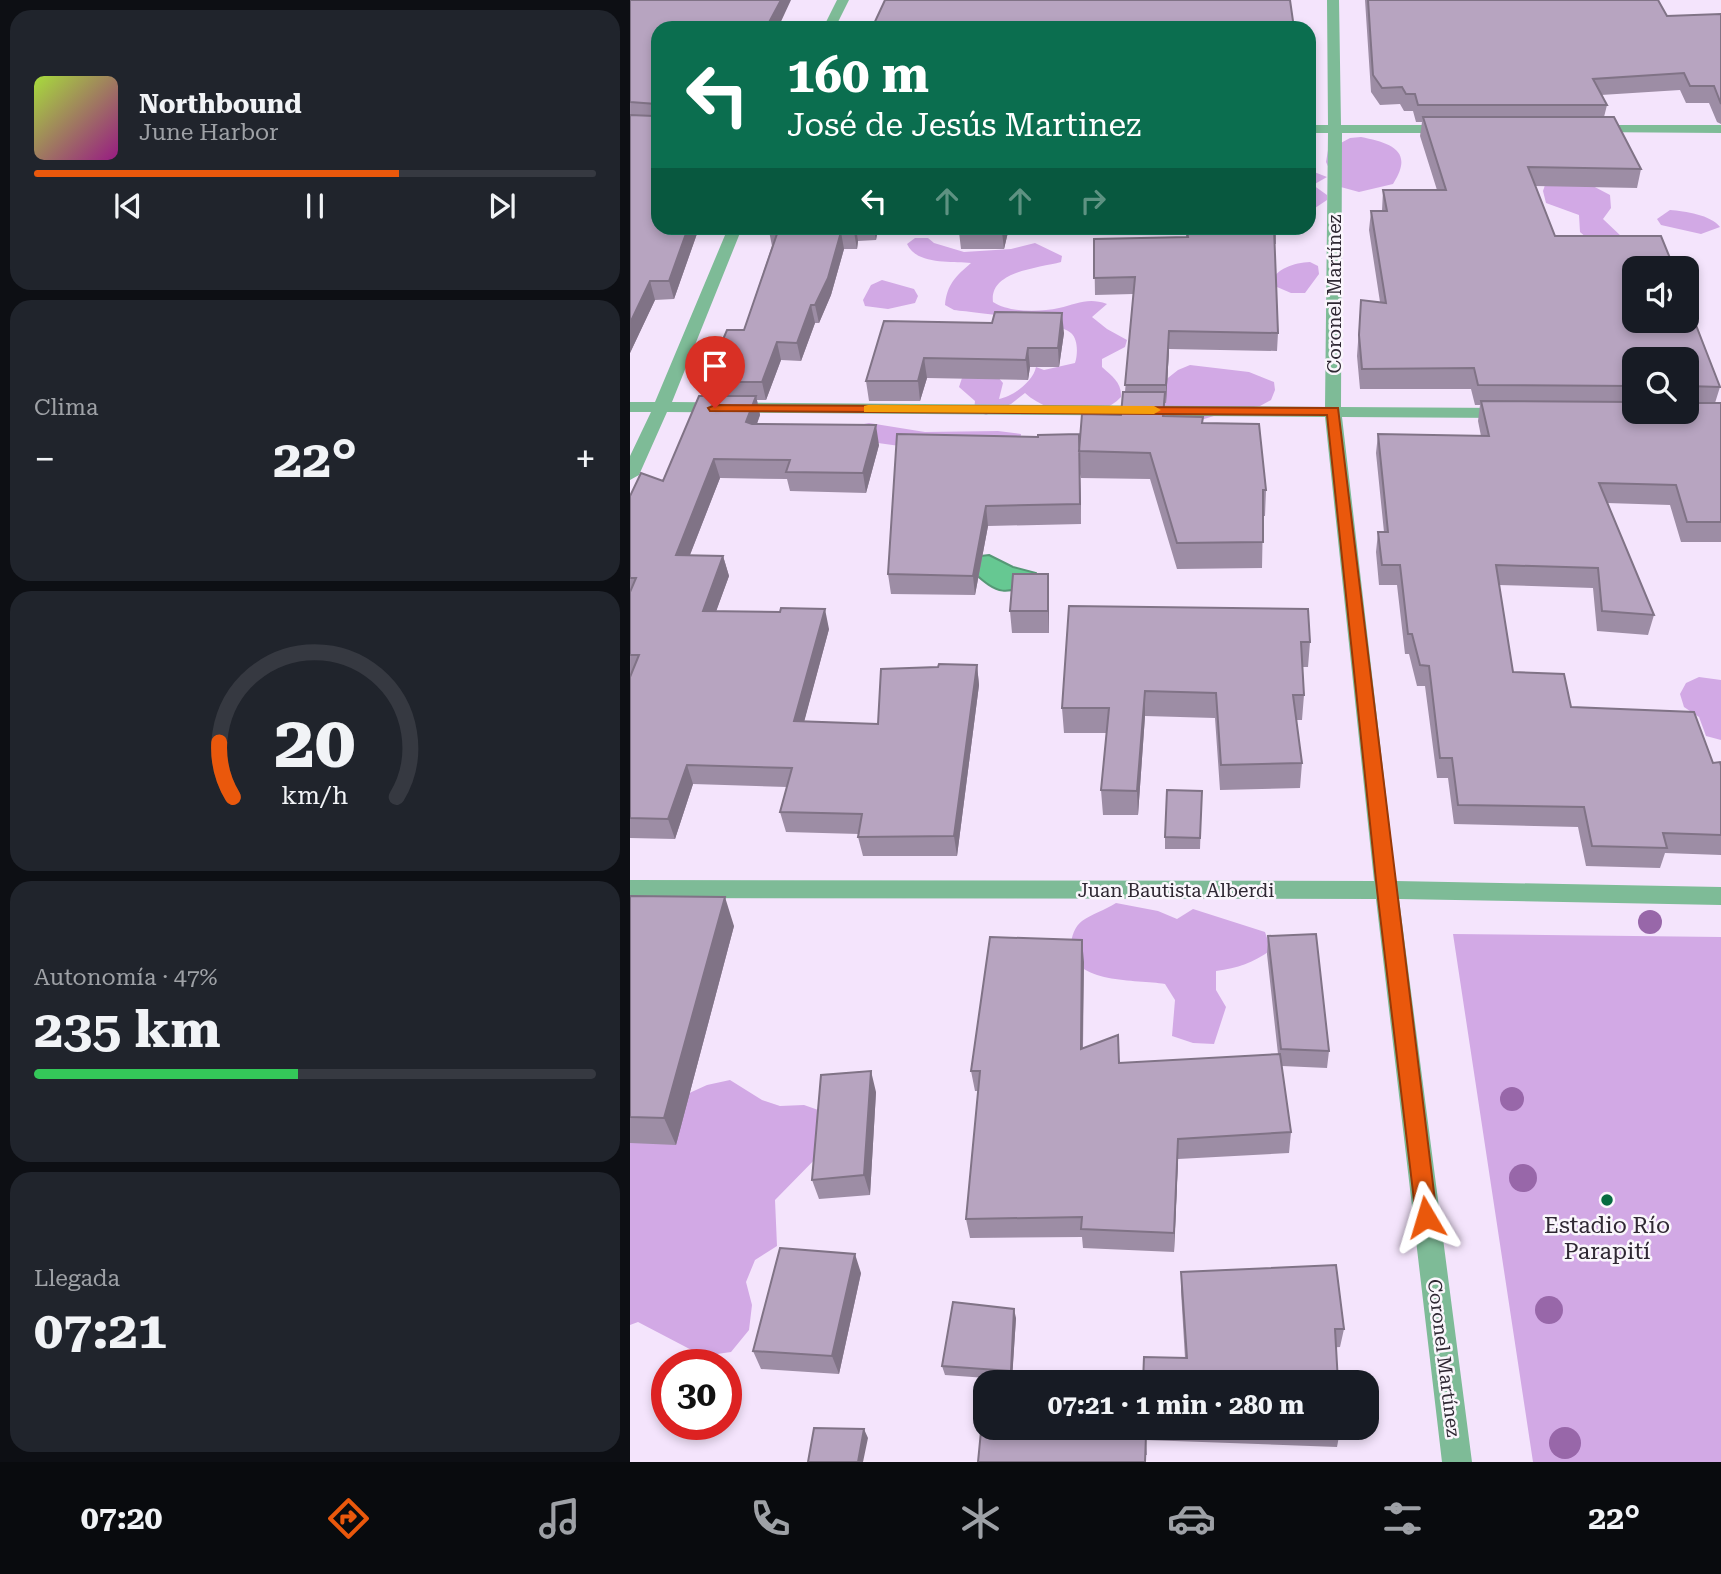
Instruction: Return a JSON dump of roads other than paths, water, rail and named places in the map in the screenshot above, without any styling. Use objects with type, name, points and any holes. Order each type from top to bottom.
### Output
[{"type":"street","points":[[832,21],[843,0]]},
{"type":"street","name":"Coronel Martínez","points":[[1333,0],[1333,411],[1386,890],[1457,1462]]},
{"type":"street","points":[[1316,129],[1459,129]]},
{"type":"street","points":[[1583,129],[1721,129]]},
{"type":"street","points":[[630,475],[733,235]]},
{"type":"street","points":[[630,407],[1527,413]]},
{"type":"street","name":"Juan Bautista Alberdi","points":[[630,889],[1386,890],[1721,896]]},
{"type":"place","name":"Estadio Río Parapití","points":[[1607,1200]]}]
